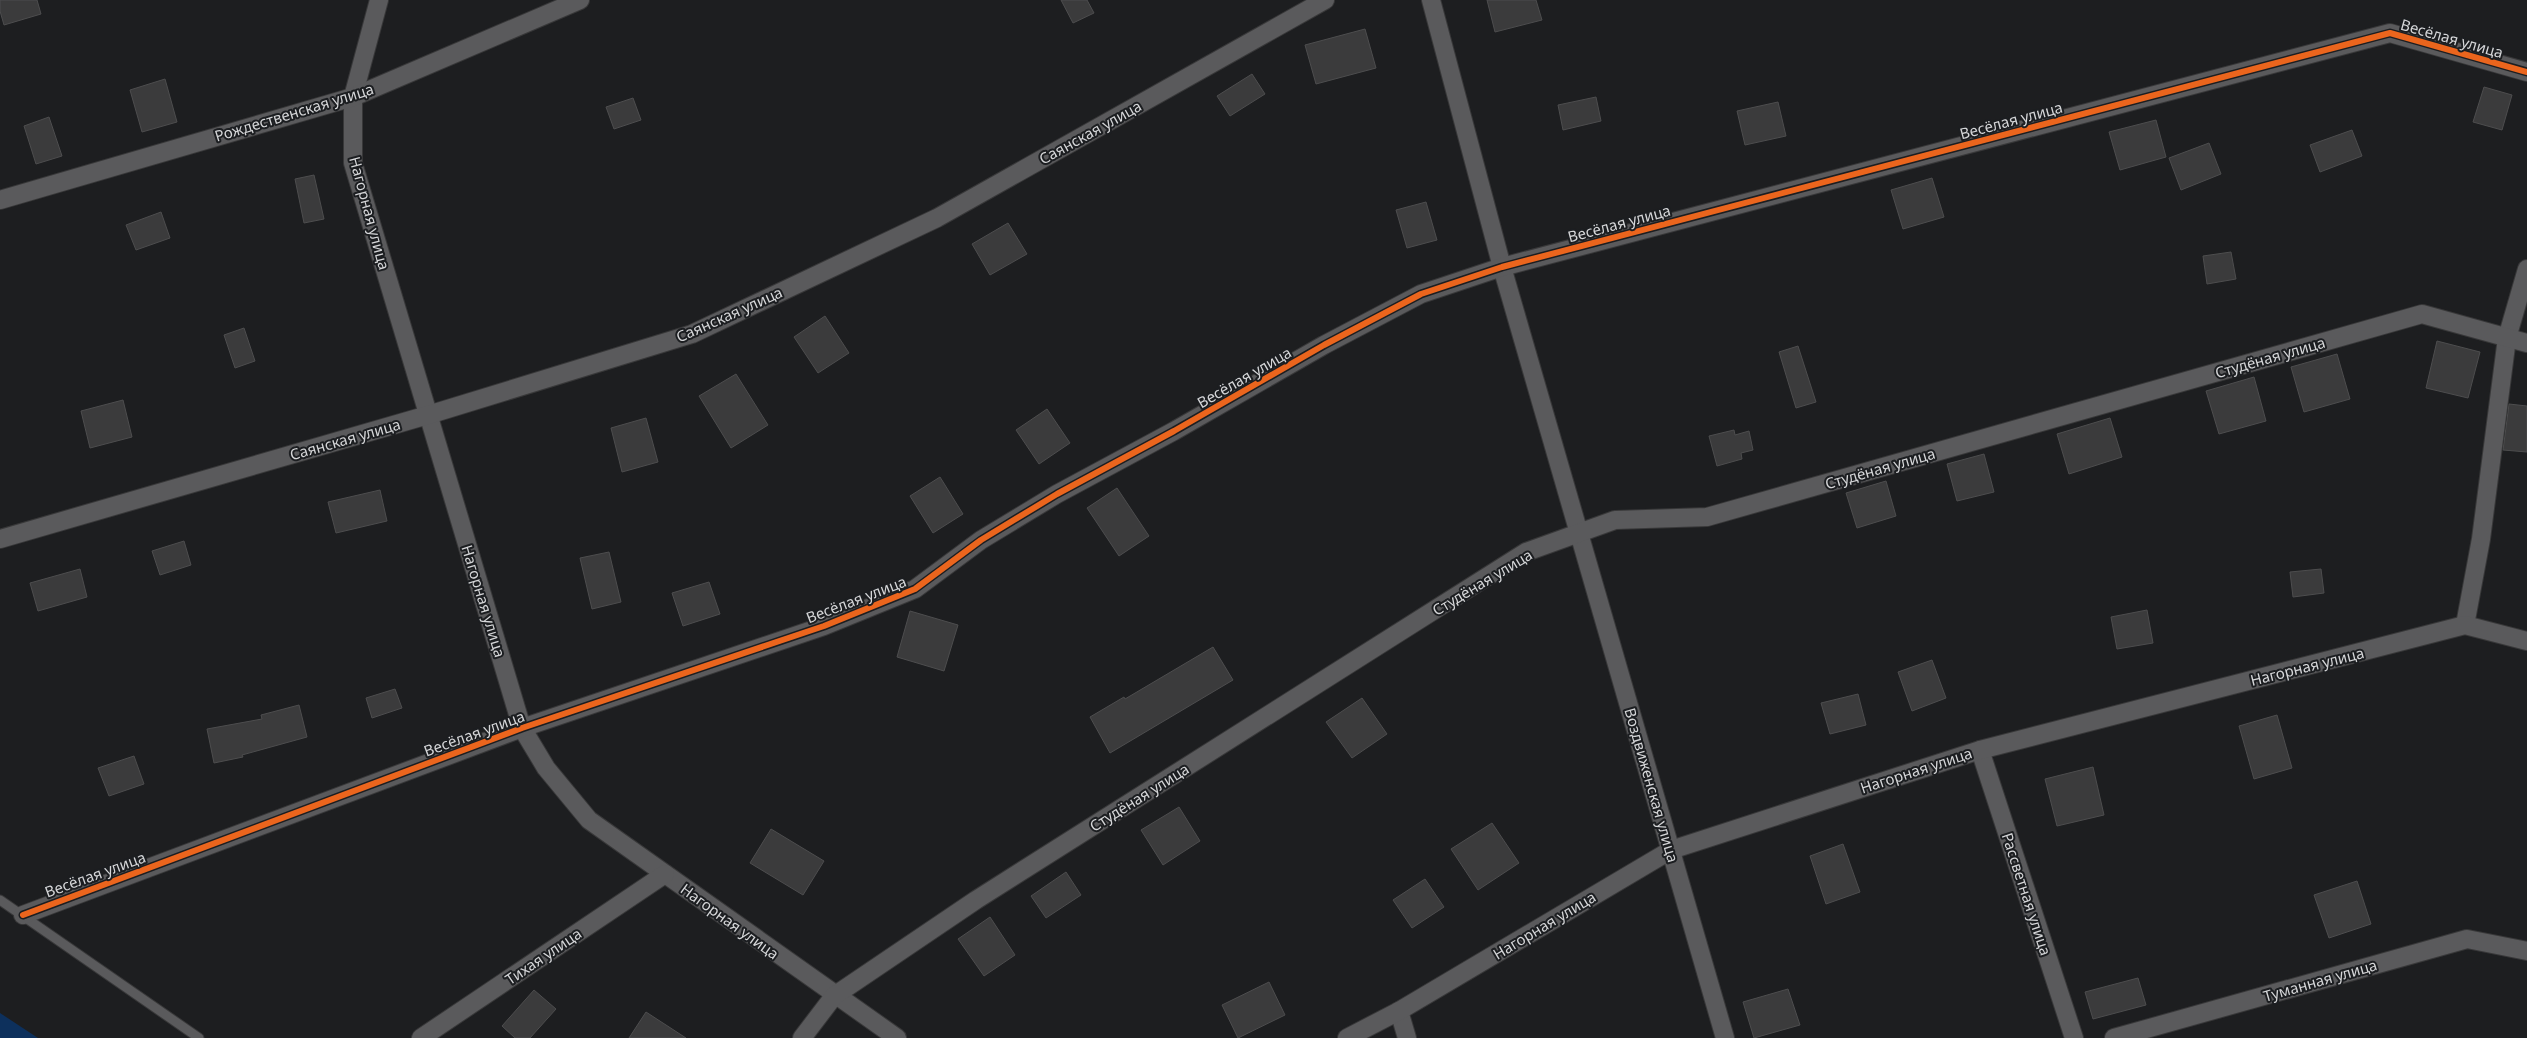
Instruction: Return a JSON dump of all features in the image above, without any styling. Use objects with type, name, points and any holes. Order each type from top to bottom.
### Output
[{"type":"street","name":"Нагорная улица","points":[[379,0],[353,97],[354,163],[522,728],[546,768],[589,820],[834,996],[897,1038]]},
{"type":"street","name":"Рождественская улица","points":[[0,200],[353,97],[580,0]]},
{"type":"street","name":"Саянская улица","points":[[0,539],[428,415],[692,334],[937,218],[1325,0]]},
{"type":"street","name":"Воздвиженская улица","points":[[1431,0],[1502,267],[1725,1038]]},
{"type":"street","name":"Весёлая улица","points":[[23,915],[522,728],[824,626],[915,589],[981,540],[1049,499],[1174,431],[1324,345],[1421,294],[1502,267],[2390,33],[2527,72]]},
{"type":"street","points":[[2465,625],[2481,539],[2507,338],[2527,269]]},
{"type":"street","name":"Студёная улица","points":[[802,1038],[834,996],[976,900],[1526,552],[1615,520],[1707,517],[2422,314],[2527,343]]},
{"type":"street","name":"Нагорная улица","points":[[1347,1038],[1399,1012],[1671,850],[1980,750],[2465,625],[2527,641]]},
{"type":"street","name":"Рассветная улица","points":[[1980,750],[2074,1038]]},
{"type":"street","name":"Тихая улица","points":[[421,1038],[665,874]]},
{"type":"street","name":"Туманная улица","points":[[2114,1038],[2467,939],[2527,951]]},
{"type":"street","points":[[1399,1012],[1407,1038]]},
{"type":"lane","points":[[0,900],[199,1038]]},
{"type":"shaded area","points":[[0,1013],[38,1038],[0,1038]]},
{"type":"building","points":[[0,0],[37,0],[41,14],[4,25],[0,11]]},
{"type":"building","points":[[1061,0],[1087,0],[1094,13],[1073,23]]},
{"type":"building","points":[[1487,0],[1536,0],[1542,20],[1495,32]]},
{"type":"building","points":[[1365,29],[1376,68],[1316,84],[1305,45]]},
{"type":"building","points":[[1252,74],[1265,94],[1230,116],[1217,96]]},
{"type":"building","points":[[165,79],[177,122],[142,132],[130,90]]},
{"type":"building","points":[[2484,87],[2512,95],[2502,130],[2473,122]]},
{"type":"building","points":[[1596,97],[1601,121],[1563,130],[1558,105]]},
{"type":"building","points":[[633,98],[641,120],[614,129],[606,107]]},
{"type":"building","points":[[1778,102],[1786,136],[1745,145],[1737,111]]},
{"type":"building","points":[[49,117],[62,156],[36,164],[24,126]]},
{"type":"building","points":[[2156,120],[2166,157],[2120,170],[2109,132]]},
{"type":"building","points":[[2352,130],[2362,156],[2320,172],[2310,145]]},
{"type":"building","points":[[2209,143],[2221,174],[2181,190],[2169,158]]},
{"type":"building","points":[[314,175],[324,219],[304,223],[295,179]]},
{"type":"building","points":[[1932,178],[1944,217],[1903,229],[1891,190]]},
{"type":"building","points":[[1426,202],[1437,240],[1407,248],[1396,210]]},
{"type":"building","points":[[161,212],[170,238],[136,250],[126,225]]},
{"type":"building","points":[[1008,223],[1027,254],[990,275],[972,244]]},
{"type":"building","points":[[2231,252],[2236,279],[2207,284],[2203,256]]},
{"type":"building","points":[[825,316],[849,353],[818,373],[794,337]]},
{"type":"building","points":[[244,328],[255,361],[235,368],[224,335]]},
{"type":"building","points":[[2437,341],[2480,352],[2468,398],[2426,388]]},
{"type":"building","points":[[1798,346],[1816,402],[1796,408],[1779,352]]},
{"type":"building","points":[[2337,354],[2350,399],[2304,412],[2291,367]]},
{"type":"building","points":[[736,374],[768,425],[731,448],[699,396]]},
{"type":"building","points":[[2254,377],[2266,421],[2219,434],[2206,391]]},
{"type":"building","points":[[123,400],[132,437],[90,448],[81,411]]},
{"type":"building","points":[[2509,404],[2527,406],[2527,452],[2503,450]]},
{"type":"building","points":[[1047,409],[1070,443],[1039,464],[1016,430]]},
{"type":"building","points":[[646,418],[658,462],[622,472],[611,428]]},
{"type":"building","points":[[2110,418],[2122,457],[2069,474],[2057,434]]},
{"type":"building","points":[[1734,430],[1735,435],[1749,431],[1753,450],[1741,453],[1742,459],[1717,466],[1709,436]]},
{"type":"building","points":[[1984,454],[1994,492],[1957,501],[1947,464]]},
{"type":"building","points":[[940,477],[963,514],[933,533],[910,496]]},
{"type":"building","points":[[1886,481],[1896,516],[1857,528],[1846,493]]},
{"type":"building","points":[[1117,488],[1149,536],[1119,556],[1087,508]]},
{"type":"building","points":[[380,490],[387,521],[336,533],[328,502]]},
{"type":"building","points":[[184,541],[191,565],[160,575],[152,551]]},
{"type":"building","points":[[609,552],[621,602],[592,609],[580,558]]},
{"type":"building","points":[[80,569],[87,597],[38,611],[30,583]]},
{"type":"building","points":[[2321,569],[2324,593],[2293,597],[2290,572]]},
{"type":"building","points":[[709,582],[720,614],[683,626],[672,593]]},
{"type":"building","points":[[2147,610],[2153,643],[2117,649],[2111,617]]},
{"type":"building","points":[[910,611],[958,625],[944,671],[897,657]]},
{"type":"building","points":[[1213,647],[1233,680],[1110,753],[1090,717],[1124,697],[1125,699]]},
{"type":"building","points":[[1932,660],[1946,698],[1912,711],[1898,672]]},
{"type":"building","points":[[395,689],[402,708],[372,718],[366,698]]},
{"type":"building","points":[[1858,694],[1866,725],[1830,734],[1821,703]]},
{"type":"building","points":[[1362,698],[1387,734],[1352,758],[1326,722]]},
{"type":"building","points":[[299,705],[307,737],[242,755],[243,757],[214,763],[207,729],[262,719],[261,715]]},
{"type":"building","points":[[2277,715],[2292,768],[2254,779],[2239,726]]},
{"type":"building","points":[[134,756],[144,784],[109,796],[98,768]]},
{"type":"building","points":[[2093,767],[2104,815],[2057,826],[2045,779]]},
{"type":"building","points":[[1179,807],[1200,841],[1163,865],[1141,830]]},
{"type":"building","points":[[1492,823],[1519,863],[1478,890],[1451,849]]},
{"type":"building","points":[[771,829],[824,861],[803,895],[750,863]]},
{"type":"building","points":[[1843,844],[1860,892],[1826,904],[1810,856]]},
{"type":"building","points":[[1066,872],[1081,895],[1046,918],[1031,896]]},
{"type":"building","points":[[1425,879],[1444,907],[1412,928],[1393,900]]},
{"type":"building","points":[[2357,881],[2371,924],[2329,938],[2314,895]]},
{"type":"building","points":[[990,917],[1015,955],[984,976],[958,939]]},
{"type":"building","points":[[2138,978],[2146,1005],[2093,1019],[2085,992]]},
{"type":"building","points":[[1269,982],[1285,1015],[1238,1038],[1222,1005]]},
{"type":"building","points":[[1788,989],[1800,1025],[1754,1038],[1743,1002]]},
{"type":"building","points":[[534,990],[556,1009],[530,1038],[515,1038],[502,1026]]},
{"type":"building","points":[[646,1012],[686,1038],[629,1038]]},
{"type":"cycle path","points":[[23,915],[522,728],[824,626],[915,589],[981,540],[1057,494],[1174,431],[1324,345],[1421,294],[1502,267],[2390,33],[2527,72]]}]
